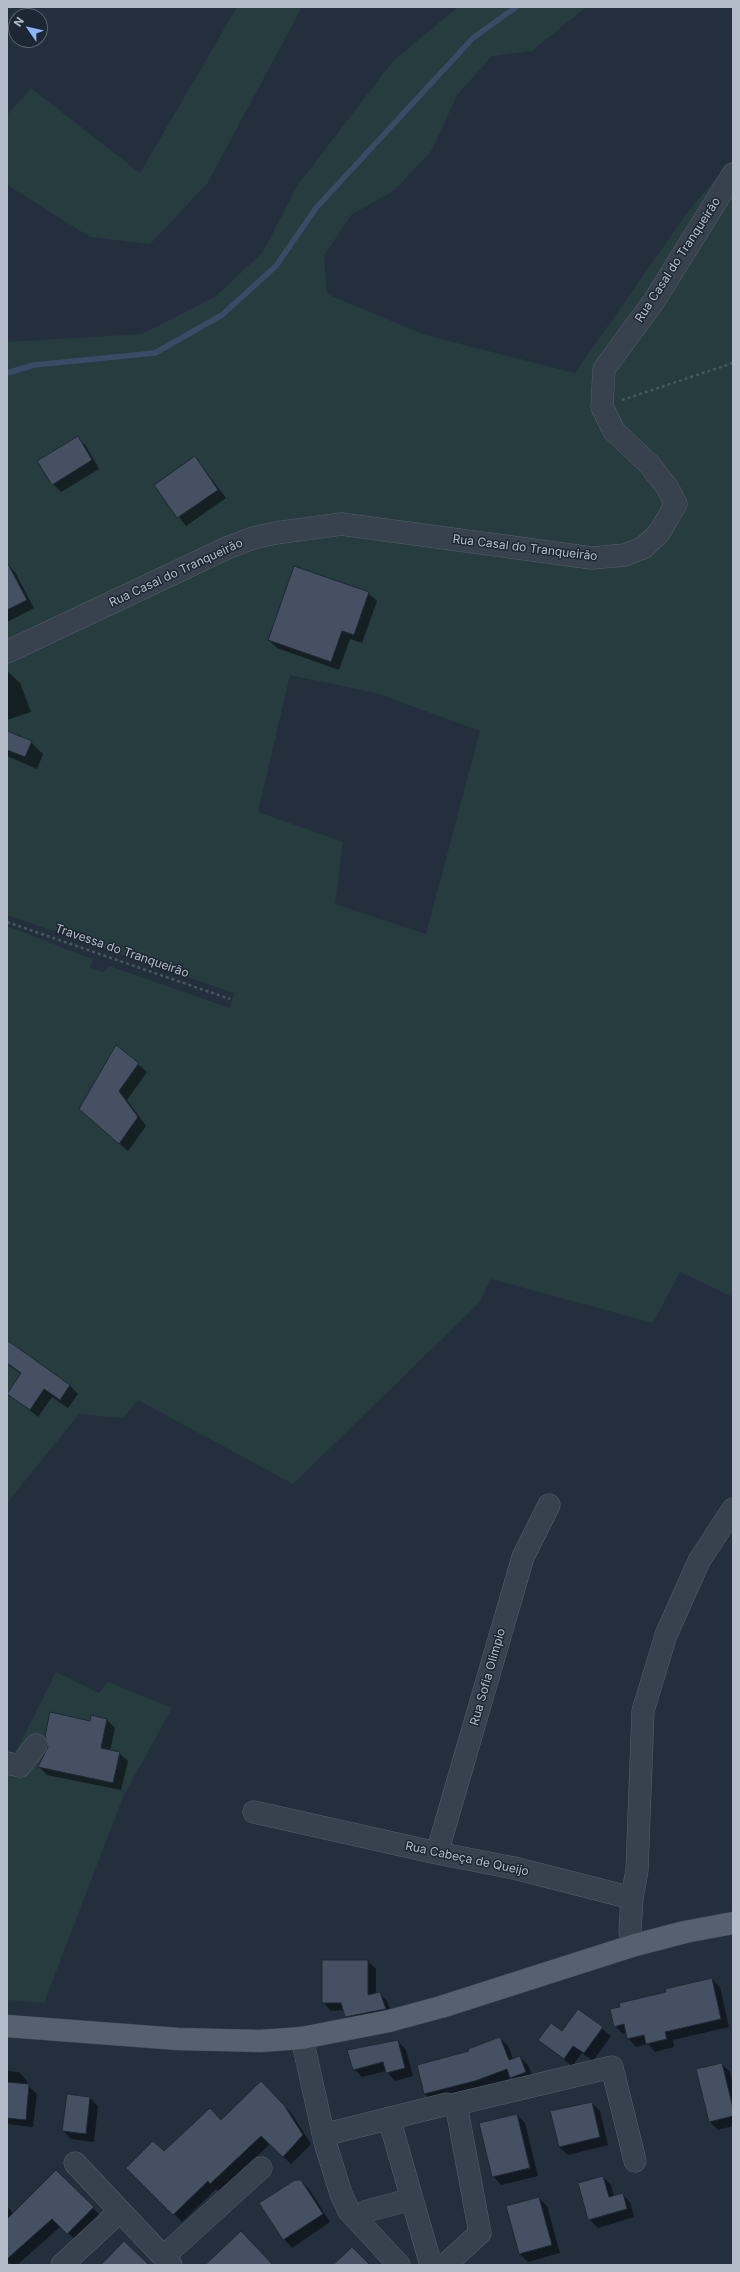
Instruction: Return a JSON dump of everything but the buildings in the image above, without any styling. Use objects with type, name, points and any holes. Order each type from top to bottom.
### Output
[{"type":"main road","points":[[7,2026],[178,2039],[260,2041],[302,2038],[354,2029],[441,2007],[635,1945],[685,1932],[733,1922]]},
{"type":"street","name":"Rua Casal do Tranqueirão","points":[[7,652],[227,548],[253,538],[276,533],[341,524],[592,558],[625,555],[643,548],[659,533],[676,504],[667,487],[649,464],[614,431],[602,406],[604,369],[654,301],[733,174]]},
{"type":"street","name":"Rua Sofia Olimpio","points":[[437,1853],[524,1557],[549,1505]]},
{"type":"street","points":[[635,1945],[630,1932],[632,1898],[637,1870],[643,1711],[666,1635],[699,1561],[733,1509]]},
{"type":"street","points":[[7,1763],[20,1766],[36,1746]]},
{"type":"street","name":"Rua Cabeça de Queijo","points":[[254,1812],[437,1853],[514,1868],[632,1898]]},
{"type":"street","points":[[302,2038],[325,2142],[341,2194],[349,2211],[399,2265]]},
{"type":"street","points":[[445,2265],[480,2233],[456,2104],[612,2067],[635,2161]]},
{"type":"street","points":[[335,2132],[447,2104]]},
{"type":"street","points":[[389,2118],[431,2265]]},
{"type":"street","points":[[75,2163],[167,2261],[261,2168]]},
{"type":"street","points":[[367,2211],[412,2199]]},
{"type":"street","points":[[62,2265],[120,2210]]},
{"type":"path","points":[[602,406],[733,363]]},
{"type":"path","name":"Travessa do Tranqueirão","points":[[7,922],[230,999]]},
{"type":"green space","points":[[237,7],[302,7],[207,184],[150,244],[90,237],[7,185],[7,115],[31,88],[140,173]]},
{"type":"green space","points":[[458,7],[586,7],[532,51],[492,56],[457,95],[432,150],[395,190],[352,214],[324,256],[327,294],[425,335],[575,373],[689,210],[733,159],[733,164],[628,334],[600,407],[673,503],[624,553],[274,526],[7,643],[7,342],[142,334],[216,296],[263,252],[297,186],[393,61]],"holes":[[[195,456],[218,490],[177,518],[154,484]]]},
{"type":"green space","points":[[733,174],[733,1297],[680,1272],[653,1323],[491,1279],[479,1303],[293,1484],[138,1400],[123,1418],[79,1414],[7,1503],[7,926],[92,959],[90,968],[103,972],[109,966],[230,1008],[234,993],[7,915],[7,656],[259,539],[341,524],[624,558],[678,503],[616,429],[605,370]],"holes":[[[290,675],[376,693],[480,731],[426,934],[335,904],[343,842],[258,812]]]},
{"type":"green space","points":[[56,1672],[99,1693],[108,1682],[172,1708],[123,1797],[44,2003],[7,2000],[7,1769]]},
{"type":"waterway","points":[[7,373],[34,365],[155,353],[222,315],[276,266],[316,208],[473,38],[516,7]]}]
